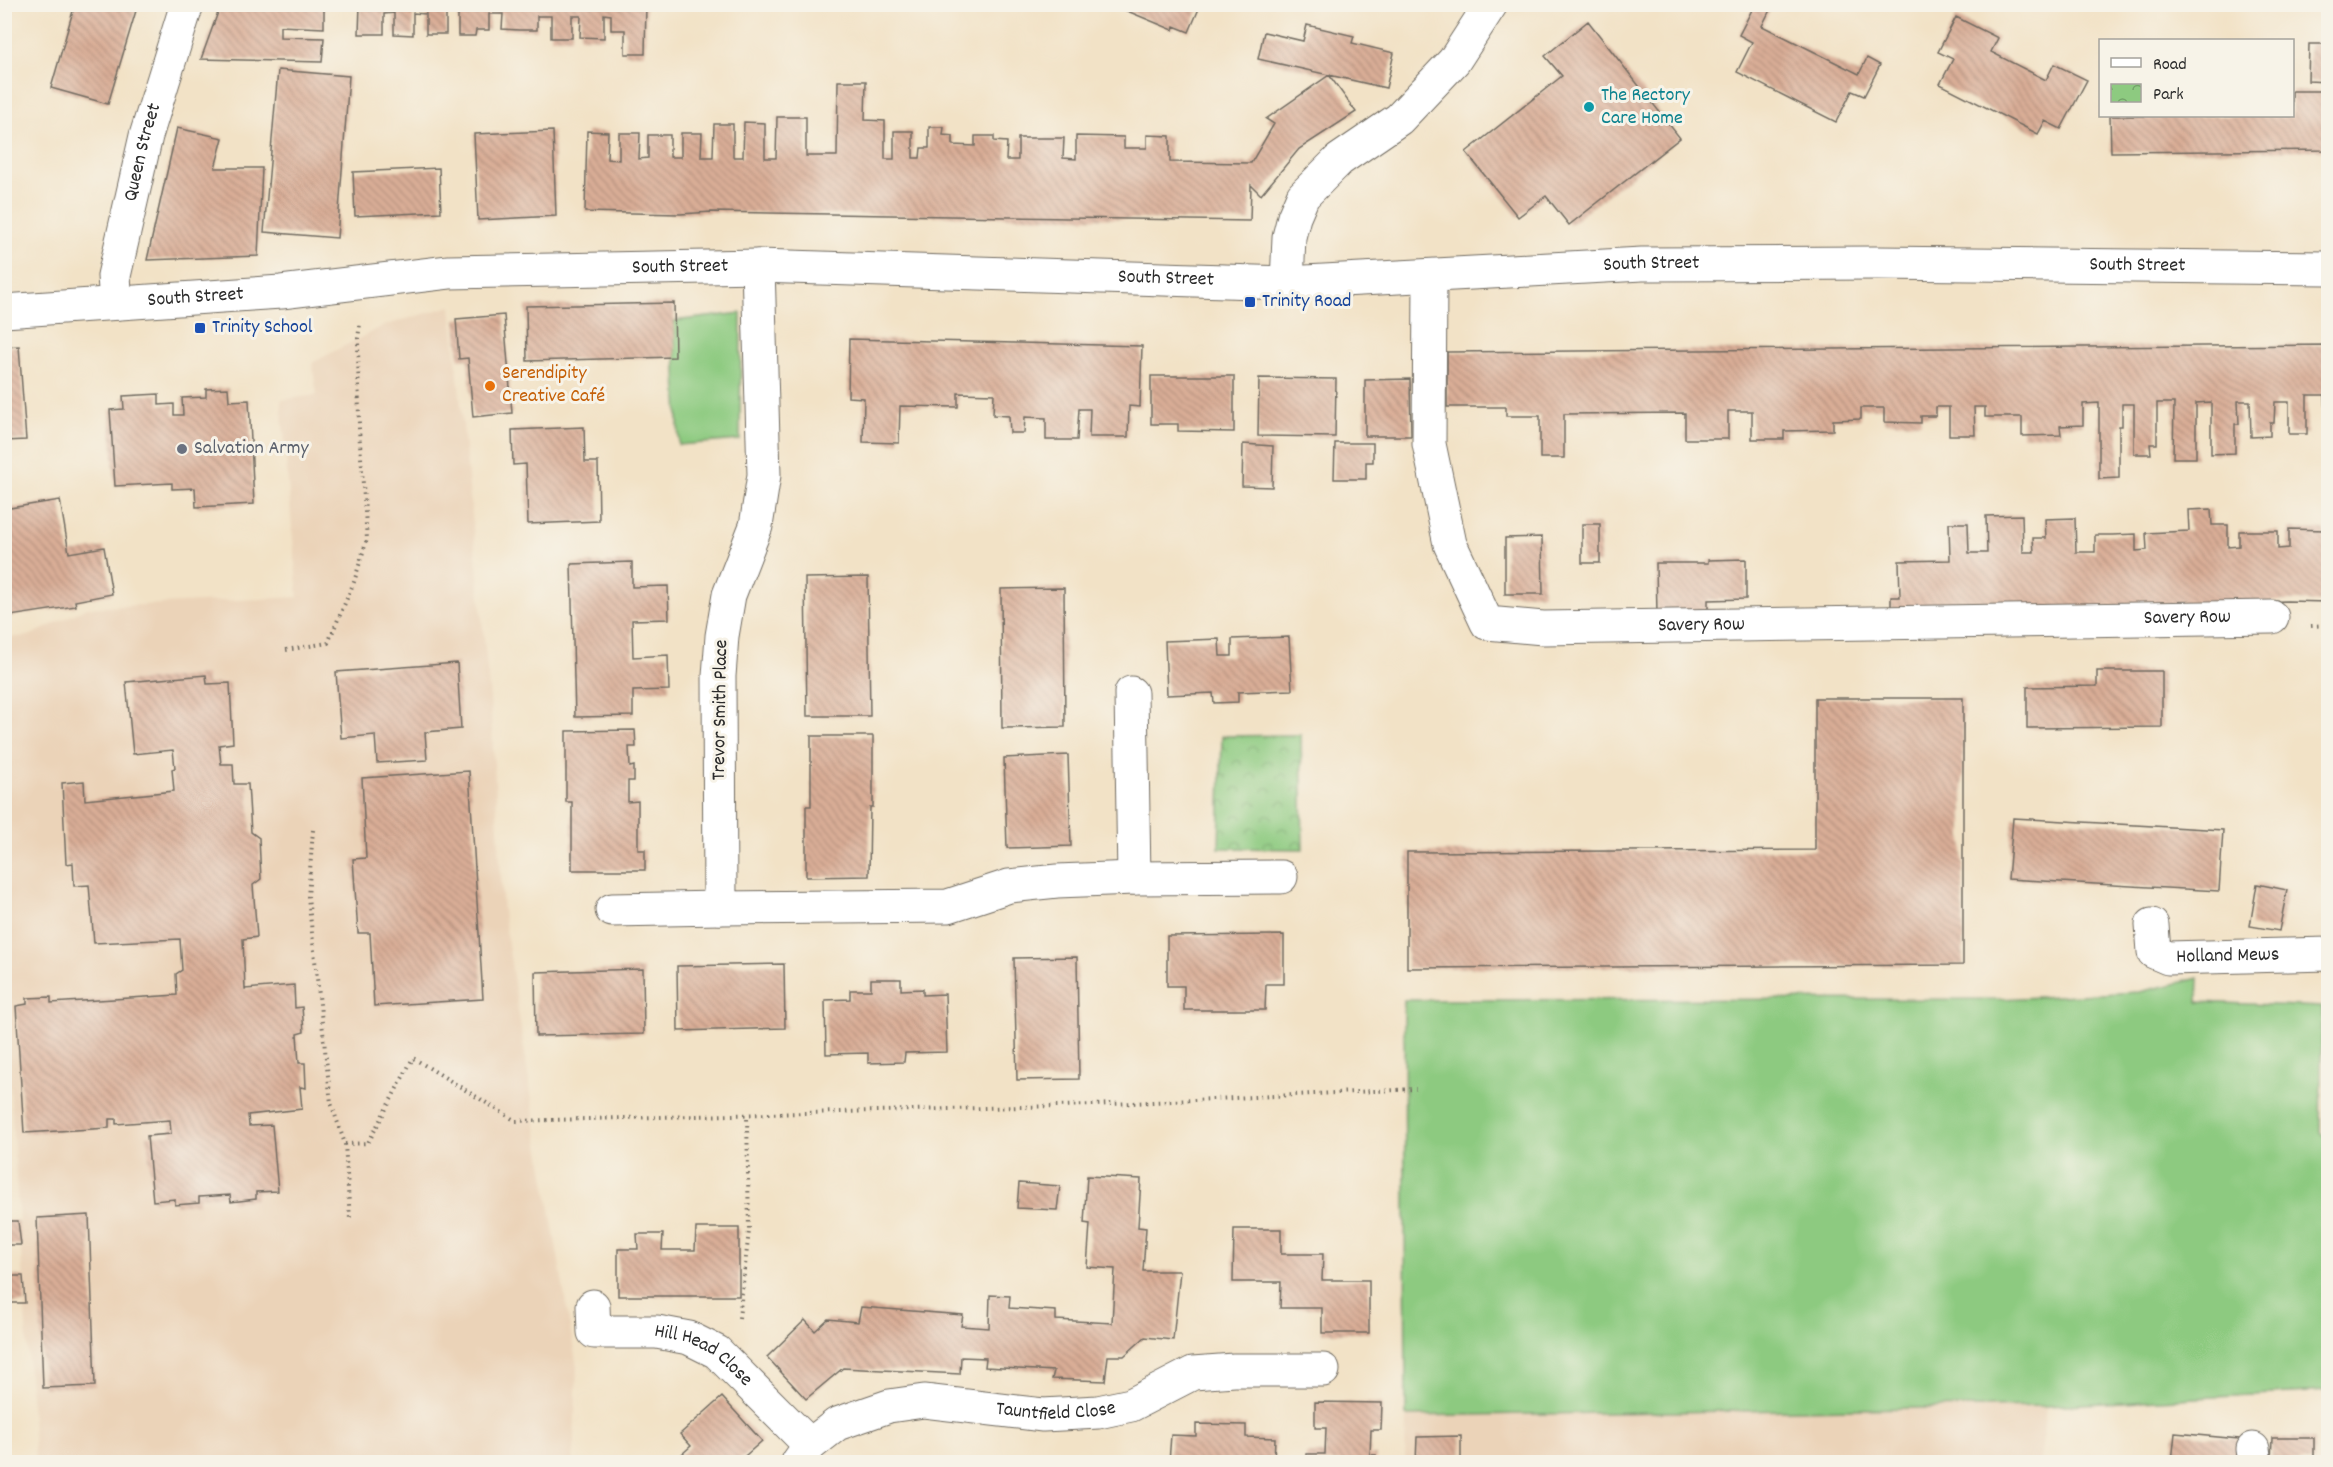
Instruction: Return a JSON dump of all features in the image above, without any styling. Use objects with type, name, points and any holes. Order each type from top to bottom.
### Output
[{"type":"street","name":"Queen Street","points":[[116,303],[114,276],[146,136],[187,4]]},
{"type":"street","points":[[1287,283],[1289,237],[1303,196],[1339,160],[1399,119],[1454,61],[1491,4]]},
{"type":"street","name":"South Street","points":[[4,312],[281,292],[449,272],[758,266],[1287,283],[1642,264],[1877,263],[2328,268]]},
{"type":"street","name":"Trevor Smith Place","points":[[720,908],[719,676],[722,636],[729,595],[756,526],[764,475],[758,266]]},
{"type":"street","name":"Savery Row","points":[[1430,276],[1429,444],[1450,544],[1487,623],[1543,628],[2272,617]]},
{"type":"street","points":[[1131,693],[1134,878]]},
{"type":"street","points":[[612,910],[948,906],[1009,886],[1057,881],[1281,877]]},
{"type":"street","name":"Holland Mews","points":[[2152,925],[2154,952],[2168,958],[2328,954]]},
{"type":"street","name":"Hill Head Close","points":[[593,1306],[594,1332],[657,1332],[689,1338],[717,1352],[804,1454]]},
{"type":"street","name":"Tauntfield Close","points":[[804,1454],[837,1424],[889,1406],[924,1401],[1043,1414],[1098,1412],[1131,1405],[1193,1373],[1234,1370],[1323,1370]]},
{"type":"path","points":[[286,650],[328,643],[354,582],[367,539],[359,430],[358,338],[366,282]]},
{"type":"path","points":[[313,830],[308,897],[332,1103],[345,1144],[350,1219]]},
{"type":"path","points":[[345,1144],[368,1143],[413,1058],[516,1121],[1103,1105],[1416,1089]]},
{"type":"path","points":[[730,1366],[740,1313],[749,1231],[747,1115]]},
{"type":"shaded area","points":[[451,306],[490,698],[503,911],[536,1127],[577,1368],[573,1462],[35,1462],[5,1011],[4,638],[29,636],[87,608],[298,597],[281,400],[317,395],[312,363],[383,326]]},
{"type":"shaded area","points":[[2046,1406],[2040,1462],[1405,1462],[1406,1416]]},
{"type":"green space","points":[[741,313],[740,440],[679,445],[674,321]]},
{"type":"green space","points":[[1301,735],[1303,849],[1219,848],[1222,736]]},
{"type":"green space","points":[[2199,978],[2198,1002],[2322,1007],[2320,1132],[2328,1140],[2328,1391],[2046,1406],[1406,1416],[1404,1000],[1999,999],[2139,992]]},
{"type":"building","points":[[75,4],[138,4],[108,104],[51,88]]},
{"type":"building","points":[[221,4],[324,4],[324,28],[280,26],[280,37],[324,38],[322,62],[201,59]]},
{"type":"building","points":[[360,4],[646,4],[645,54],[625,54],[625,30],[611,30],[611,15],[604,14],[604,38],[580,37],[581,16],[572,16],[572,38],[551,38],[551,16],[537,16],[537,30],[519,30],[502,29],[503,14],[489,14],[489,30],[476,30],[475,36],[458,36],[458,12],[446,12],[446,34],[426,34],[426,14],[413,13],[413,35],[394,34],[394,13],[384,14],[384,34],[359,34]]},
{"type":"building","points":[[1121,4],[1201,4],[1189,32],[1174,26],[1173,30],[1120,8]]},
{"type":"building","points":[[1755,4],[1770,10],[1762,26],[1859,74],[1867,58],[1880,65],[1864,96],[1852,91],[1836,122],[1737,72],[1752,42],[1739,35]]},
{"type":"building","points":[[1956,17],[1998,38],[1991,52],[2046,80],[2054,64],[2087,80],[2061,129],[2045,121],[2038,134],[1940,84],[1953,59],[1938,52]]},
{"type":"building","name":"The Rectory Care Home","points":[[1588,21],[1680,138],[1569,225],[1546,196],[1518,217],[1466,152],[1562,76],[1545,56]]},
{"type":"building","points":[[1307,25],[1354,36],[1352,43],[1394,53],[1386,88],[1258,59],[1264,32],[1303,41]]},
{"type":"building","points":[[2309,44],[2328,44],[2328,82],[2308,81]]},
{"type":"building","points":[[278,70],[349,76],[337,238],[264,232]]},
{"type":"building","points":[[1329,75],[1356,112],[1299,149],[1261,195],[1251,185],[1250,221],[585,212],[587,131],[608,132],[607,159],[619,160],[619,133],[640,133],[639,159],[648,158],[648,135],[670,135],[670,157],[681,157],[681,133],[702,133],[701,157],[713,157],[714,124],[733,124],[733,157],[743,157],[744,122],[765,123],[765,158],[776,158],[777,117],[806,117],[806,156],[837,156],[838,81],[866,81],[865,120],[885,121],[885,159],[894,159],[894,131],[913,131],[913,158],[920,158],[921,148],[929,148],[929,127],[944,127],[943,135],[953,136],[953,145],[975,146],[975,136],[994,136],[994,141],[1007,142],[1006,160],[1018,160],[1018,138],[1064,138],[1063,158],[1076,159],[1076,136],[1124,137],[1124,148],[1147,148],[1147,135],[1170,136],[1170,162],[1251,163],[1274,124],[1266,119]]},
{"type":"building","points":[[2294,91],[2328,91],[2328,150],[2111,152],[2110,117],[2294,117]]},
{"type":"building","points":[[177,128],[223,138],[215,168],[262,168],[258,256],[147,260]]},
{"type":"building","points":[[553,131],[556,216],[478,220],[474,134]]},
{"type":"building","points":[[439,168],[441,212],[355,216],[353,172]]},
{"type":"building","points":[[674,303],[675,357],[527,361],[526,306]]},
{"type":"building","name":"Serendipity Creative Café","points":[[504,315],[512,413],[473,417],[468,358],[459,359],[456,319]]},
{"type":"building","points":[[849,339],[1142,346],[1140,407],[1129,406],[1128,437],[1089,437],[1090,409],[1079,409],[1077,440],[1046,440],[1046,418],[1025,417],[1024,433],[1010,433],[1009,416],[993,415],[994,394],[958,393],[958,407],[900,406],[899,443],[863,442],[864,398],[848,397]]},
{"type":"building","points":[[2328,345],[2328,417],[2326,417],[2325,395],[2307,395],[2307,434],[2289,434],[2289,402],[2275,402],[2274,423],[2270,423],[2270,436],[2251,437],[2250,401],[2238,401],[2239,424],[2235,424],[2235,453],[2211,454],[2211,402],[2196,403],[2196,458],[2173,458],[2174,403],[2157,403],[2157,444],[2150,444],[2151,454],[2134,454],[2134,404],[2122,404],[2122,426],[2119,426],[2119,478],[2099,479],[2099,403],[2083,404],[2083,425],[2060,426],[2061,435],[2022,436],[2022,417],[1985,417],[1985,407],[1974,407],[1975,435],[1949,435],[1949,407],[1936,407],[1936,416],[1921,416],[1921,423],[1884,422],[1884,408],[1861,408],[1861,419],[1833,420],[1833,430],[1784,431],[1784,439],[1752,439],[1752,411],[1728,411],[1728,439],[1685,439],[1685,413],[1564,414],[1564,458],[1540,458],[1540,416],[1506,416],[1506,407],[1447,407],[1447,352]]},
{"type":"building","points":[[19,346],[26,440],[5,441],[4,347]]},
{"type":"building","points":[[1151,376],[1234,376],[1234,432],[1178,431],[1178,424],[1151,424]]},
{"type":"building","points":[[1259,378],[1336,379],[1335,437],[1258,436]]},
{"type":"building","points":[[1410,379],[1411,436],[1365,436],[1365,380]]},
{"type":"building","name":"Salvation Army","points":[[228,388],[229,401],[249,400],[254,504],[196,507],[195,488],[172,489],[172,483],[115,486],[110,410],[124,409],[123,396],[159,394],[159,405],[174,404],[174,415],[183,415],[182,398],[206,397],[206,389]]},
{"type":"building","points":[[584,427],[585,462],[598,462],[599,521],[528,524],[526,464],[513,465],[512,430]]},
{"type":"building","points":[[1335,443],[1373,443],[1373,462],[1366,462],[1366,479],[1334,479]]},
{"type":"building","points":[[1243,444],[1273,446],[1272,487],[1242,486]]},
{"type":"building","points":[[60,500],[69,553],[104,547],[112,594],[75,601],[76,606],[4,617],[4,509]]},
{"type":"building","points":[[2211,509],[2212,525],[2228,525],[2228,547],[2239,546],[2239,531],[2278,531],[2278,549],[2289,548],[2289,529],[2325,530],[2325,546],[2328,546],[2328,602],[2287,601],[1891,614],[1891,597],[1900,597],[1899,561],[1950,560],[1949,523],[1968,523],[1969,553],[1987,553],[1986,516],[2022,515],[2023,552],[2034,552],[2033,538],[2046,538],[2045,519],[2075,518],[2076,552],[2095,552],[2095,535],[2136,534],[2136,551],[2147,550],[2146,533],[2189,531],[2188,510]]},
{"type":"building","points":[[1582,524],[1600,524],[1600,563],[1582,563]]},
{"type":"building","points":[[1542,537],[1543,594],[1505,594],[1505,538]]},
{"type":"building","points":[[1746,559],[1746,599],[1708,600],[1708,614],[1657,615],[1656,563],[1708,563],[1708,560]]},
{"type":"building","points":[[632,562],[632,587],[668,586],[669,619],[632,620],[633,657],[668,655],[669,690],[633,691],[633,716],[575,717],[571,564]]},
{"type":"building","points":[[868,577],[870,716],[807,716],[805,578]]},
{"type":"building","points":[[1064,588],[1065,727],[1002,728],[1001,589]]},
{"type":"building","points":[[1289,637],[1292,690],[1238,692],[1238,702],[1214,703],[1213,693],[1167,695],[1165,641],[1219,639],[1220,656],[1232,656],[1232,639]]},
{"type":"building","points":[[457,663],[461,729],[425,732],[427,760],[377,763],[375,735],[341,738],[336,672]]},
{"type":"building","points":[[2097,671],[2162,671],[2162,727],[2027,728],[2027,687],[2097,686]]},
{"type":"building","points":[[206,675],[207,684],[230,683],[233,743],[219,745],[221,764],[233,764],[234,784],[248,784],[251,832],[259,838],[261,879],[253,885],[257,937],[243,939],[245,989],[294,985],[295,1008],[302,1007],[304,1032],[297,1034],[299,1063],[305,1063],[306,1088],[300,1087],[302,1109],[248,1115],[249,1126],[272,1125],[278,1191],[256,1192],[256,1199],[231,1202],[230,1195],[199,1197],[199,1203],[175,1205],[175,1199],[153,1201],[147,1136],[171,1134],[170,1120],[116,1124],[116,1119],[109,1119],[109,1128],[24,1133],[16,1006],[27,1004],[27,998],[51,997],[51,1003],[177,995],[176,974],[182,970],[180,939],[94,943],[89,885],[74,886],[73,863],[66,864],[62,783],[84,781],[85,800],[174,791],[173,750],[133,754],[126,682]]},
{"type":"building","points":[[1815,698],[1963,698],[1963,965],[1407,968],[1407,852],[1815,850]]},
{"type":"building","points":[[635,730],[636,747],[629,747],[630,767],[634,766],[634,781],[628,781],[628,802],[638,801],[638,850],[645,850],[645,870],[572,870],[572,802],[566,802],[566,731]]},
{"type":"building","points":[[811,736],[873,736],[873,807],[870,807],[869,876],[806,877],[806,806],[811,806]]},
{"type":"building","points":[[1068,755],[1071,846],[1007,848],[1004,758]]},
{"type":"building","points":[[469,771],[483,999],[374,1006],[370,933],[358,933],[353,859],[366,858],[362,778]]},
{"type":"building","points":[[2013,818],[2223,830],[2219,891],[2008,879]]},
{"type":"building","points":[[2257,884],[2287,890],[2279,931],[2250,926]]},
{"type":"building","points":[[1284,935],[1284,984],[1266,984],[1265,1010],[1184,1010],[1184,986],[1167,986],[1167,936]]},
{"type":"building","points":[[1077,957],[1079,1079],[1017,1080],[1014,958]]},
{"type":"building","points":[[784,964],[785,1028],[678,1031],[677,966]]},
{"type":"building","points":[[643,969],[644,1034],[536,1036],[535,972]]},
{"type":"building","points":[[871,979],[901,979],[901,990],[923,989],[923,995],[945,994],[947,1052],[905,1053],[904,1062],[868,1063],[868,1053],[826,1054],[825,1000],[850,999],[850,990],[871,990]]},
{"type":"building","points":[[1087,1176],[1141,1179],[1138,1227],[1146,1228],[1143,1271],[1180,1271],[1173,1340],[1145,1337],[1124,1356],[1108,1356],[1105,1381],[1052,1379],[1054,1371],[985,1367],[986,1358],[961,1357],[960,1374],[843,1368],[806,1399],[767,1357],[805,1320],[815,1331],[828,1319],[858,1322],[861,1307],[963,1315],[961,1326],[989,1328],[990,1295],[1010,1296],[1009,1308],[1056,1311],[1056,1320],[1112,1323],[1115,1269],[1087,1267],[1090,1224],[1084,1223]]},
{"type":"building","points":[[1019,1183],[1060,1186],[1057,1210],[1017,1208]]},
{"type":"building","points":[[89,1215],[95,1386],[43,1388],[37,1218]]},
{"type":"building","points":[[4,1221],[18,1221],[21,1245],[4,1245]]},
{"type":"building","points":[[696,1228],[739,1228],[739,1296],[618,1296],[618,1249],[638,1249],[637,1234],[663,1234],[662,1250],[695,1250]]},
{"type":"building","points":[[1234,1229],[1281,1229],[1281,1254],[1323,1254],[1322,1280],[1369,1280],[1369,1333],[1322,1333],[1322,1308],[1280,1308],[1281,1282],[1233,1282]]},
{"type":"building","points":[[4,1276],[23,1276],[25,1303],[4,1303]]},
{"type":"building","points":[[722,1397],[762,1441],[738,1462],[673,1462],[691,1446],[680,1434]]},
{"type":"building","points":[[1315,1402],[1382,1403],[1381,1430],[1371,1430],[1370,1455],[1376,1455],[1375,1462],[1306,1462],[1306,1454],[1325,1454],[1326,1428],[1315,1428]]},
{"type":"building","points":[[1196,1424],[1246,1425],[1246,1437],[1275,1438],[1274,1462],[1169,1462],[1171,1435],[1196,1436]]},
{"type":"building","points":[[2175,1433],[2239,1439],[2236,1462],[2172,1462]]},
{"type":"building","points":[[1461,1436],[1461,1462],[1416,1462],[1417,1437]]},
{"type":"building","points":[[2272,1438],[2314,1438],[2314,1462],[2271,1462]]},
{"type":"place","name":"The Rectory Care Home","points":[[1589,107]]},
{"type":"place","name":"Trinity Road","points":[[1250,302]]},
{"type":"place","name":"Trinity School","points":[[200,328]]},
{"type":"place","name":"Serendipity Creative Café","points":[[490,386]]},
{"type":"place","name":"Salvation Army","points":[[182,449]]}]
